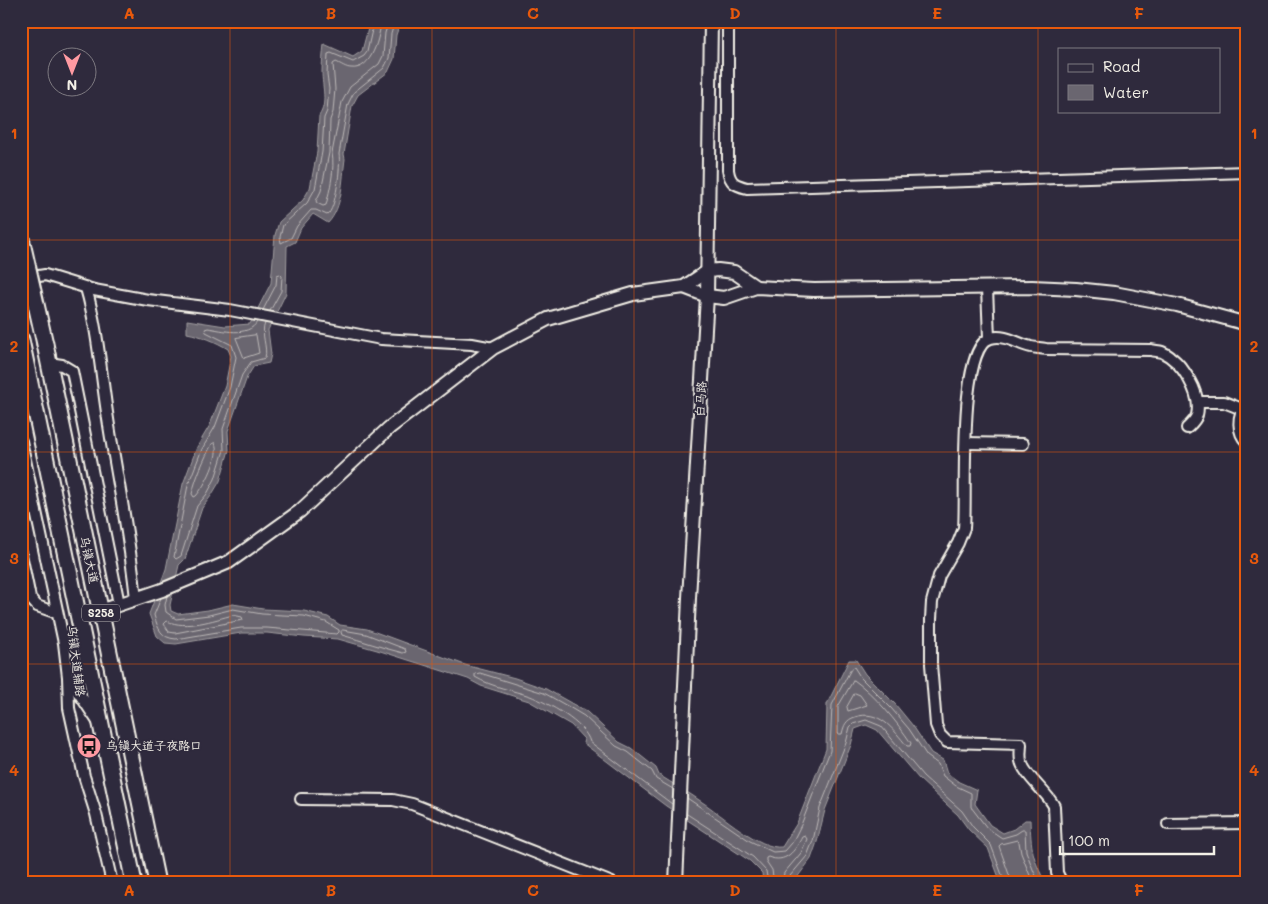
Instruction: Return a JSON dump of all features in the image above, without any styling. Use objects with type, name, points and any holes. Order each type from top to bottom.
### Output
[{"type":"main road","name":"乌镇大道","points":[[21,238],[45,344],[157,883]]},
{"type":"main road","name":"乌镇大道","points":[[21,340],[26,359],[26,385],[102,729],[132,876]]},
{"type":"main road","points":[[132,876],[153,864]]},
{"type":"street","name":"白马路","points":[[676,883],[677,822],[707,296],[711,21]]},
{"type":"street","points":[[728,21],[728,170],[730,180],[736,186],[747,188],[1247,172]]},
{"type":"street","points":[[100,610],[184,582],[229,562],[300,511],[389,428],[493,348],[548,319],[633,294],[684,287],[708,271],[734,272],[756,287]]},
{"type":"street","points":[[21,279],[45,275],[86,288],[148,300],[230,310],[381,339],[463,343],[493,348]]},
{"type":"street","points":[[684,287],[707,296],[724,298],[756,287],[814,290],[1032,287],[1114,293],[1177,305],[1247,324]]},
{"type":"street","points":[[86,288],[92,313],[138,598]]},
{"type":"street","points":[[987,288],[989,338]]},
{"type":"street","points":[[1062,883],[1057,873],[1054,806],[1050,797],[1026,772],[1021,763],[1021,744],[947,742],[940,735],[936,725],[931,664],[932,602],[938,576],[958,543],[964,528],[967,395],[975,356],[982,344],[989,338],[999,337],[1031,347],[1046,349],[1150,350],[1163,352],[1188,377],[1195,391],[1198,402],[1197,414],[1188,428]]},
{"type":"street","points":[[49,363],[72,371],[119,604]]},
{"type":"street","points":[[1198,402],[1224,402],[1245,407],[1239,420],[1240,433],[1247,442]]},
{"type":"street","name":"乌镇大道辅路","points":[[21,442],[57,613],[68,677],[69,708],[84,776],[96,814],[112,883]]},
{"type":"street","points":[[966,444],[1023,444]]},
{"type":"street","points":[[21,554],[30,598],[37,606],[57,613]]},
{"type":"street","points":[[68,677],[102,729]]},
{"type":"street","points":[[301,799],[393,800],[412,804],[612,883]]},
{"type":"street","points":[[1168,824],[1247,823]]},
{"type":"water","points":[[370,21],[401,21],[396,35],[394,59],[388,72],[358,95],[352,106],[344,154],[341,193],[333,217],[328,223],[313,214],[301,228],[295,242],[287,246],[286,293],[268,330],[271,354],[269,363],[254,366],[247,377],[228,431],[229,450],[220,481],[202,508],[185,559],[179,565],[170,605],[171,611],[178,614],[233,604],[263,609],[304,611],[328,617],[340,625],[367,629],[465,665],[515,678],[546,689],[587,712],[619,742],[631,748],[656,768],[659,775],[697,798],[741,830],[763,843],[782,847],[797,823],[826,749],[827,704],[849,660],[856,660],[865,674],[895,704],[913,726],[931,753],[943,760],[947,773],[959,782],[977,790],[975,804],[990,825],[1003,833],[1014,829],[1025,820],[1030,820],[1033,853],[1046,883],[1001,883],[988,848],[969,830],[958,815],[919,779],[877,730],[866,725],[855,729],[851,745],[825,810],[811,859],[793,883],[763,883],[762,873],[750,861],[666,806],[583,743],[584,739],[571,725],[529,701],[481,686],[468,679],[338,639],[267,633],[241,633],[176,644],[165,643],[157,636],[149,614],[166,569],[183,484],[197,447],[210,425],[225,386],[231,356],[228,349],[203,337],[187,333],[187,320],[225,326],[250,324],[271,283],[275,235],[279,222],[303,200],[310,188],[317,152],[319,116],[324,100],[322,72],[324,44],[353,57],[362,51]]},
{"type":"place","name":"乌镇大道子夜路口","points":[[89,746]]}]
